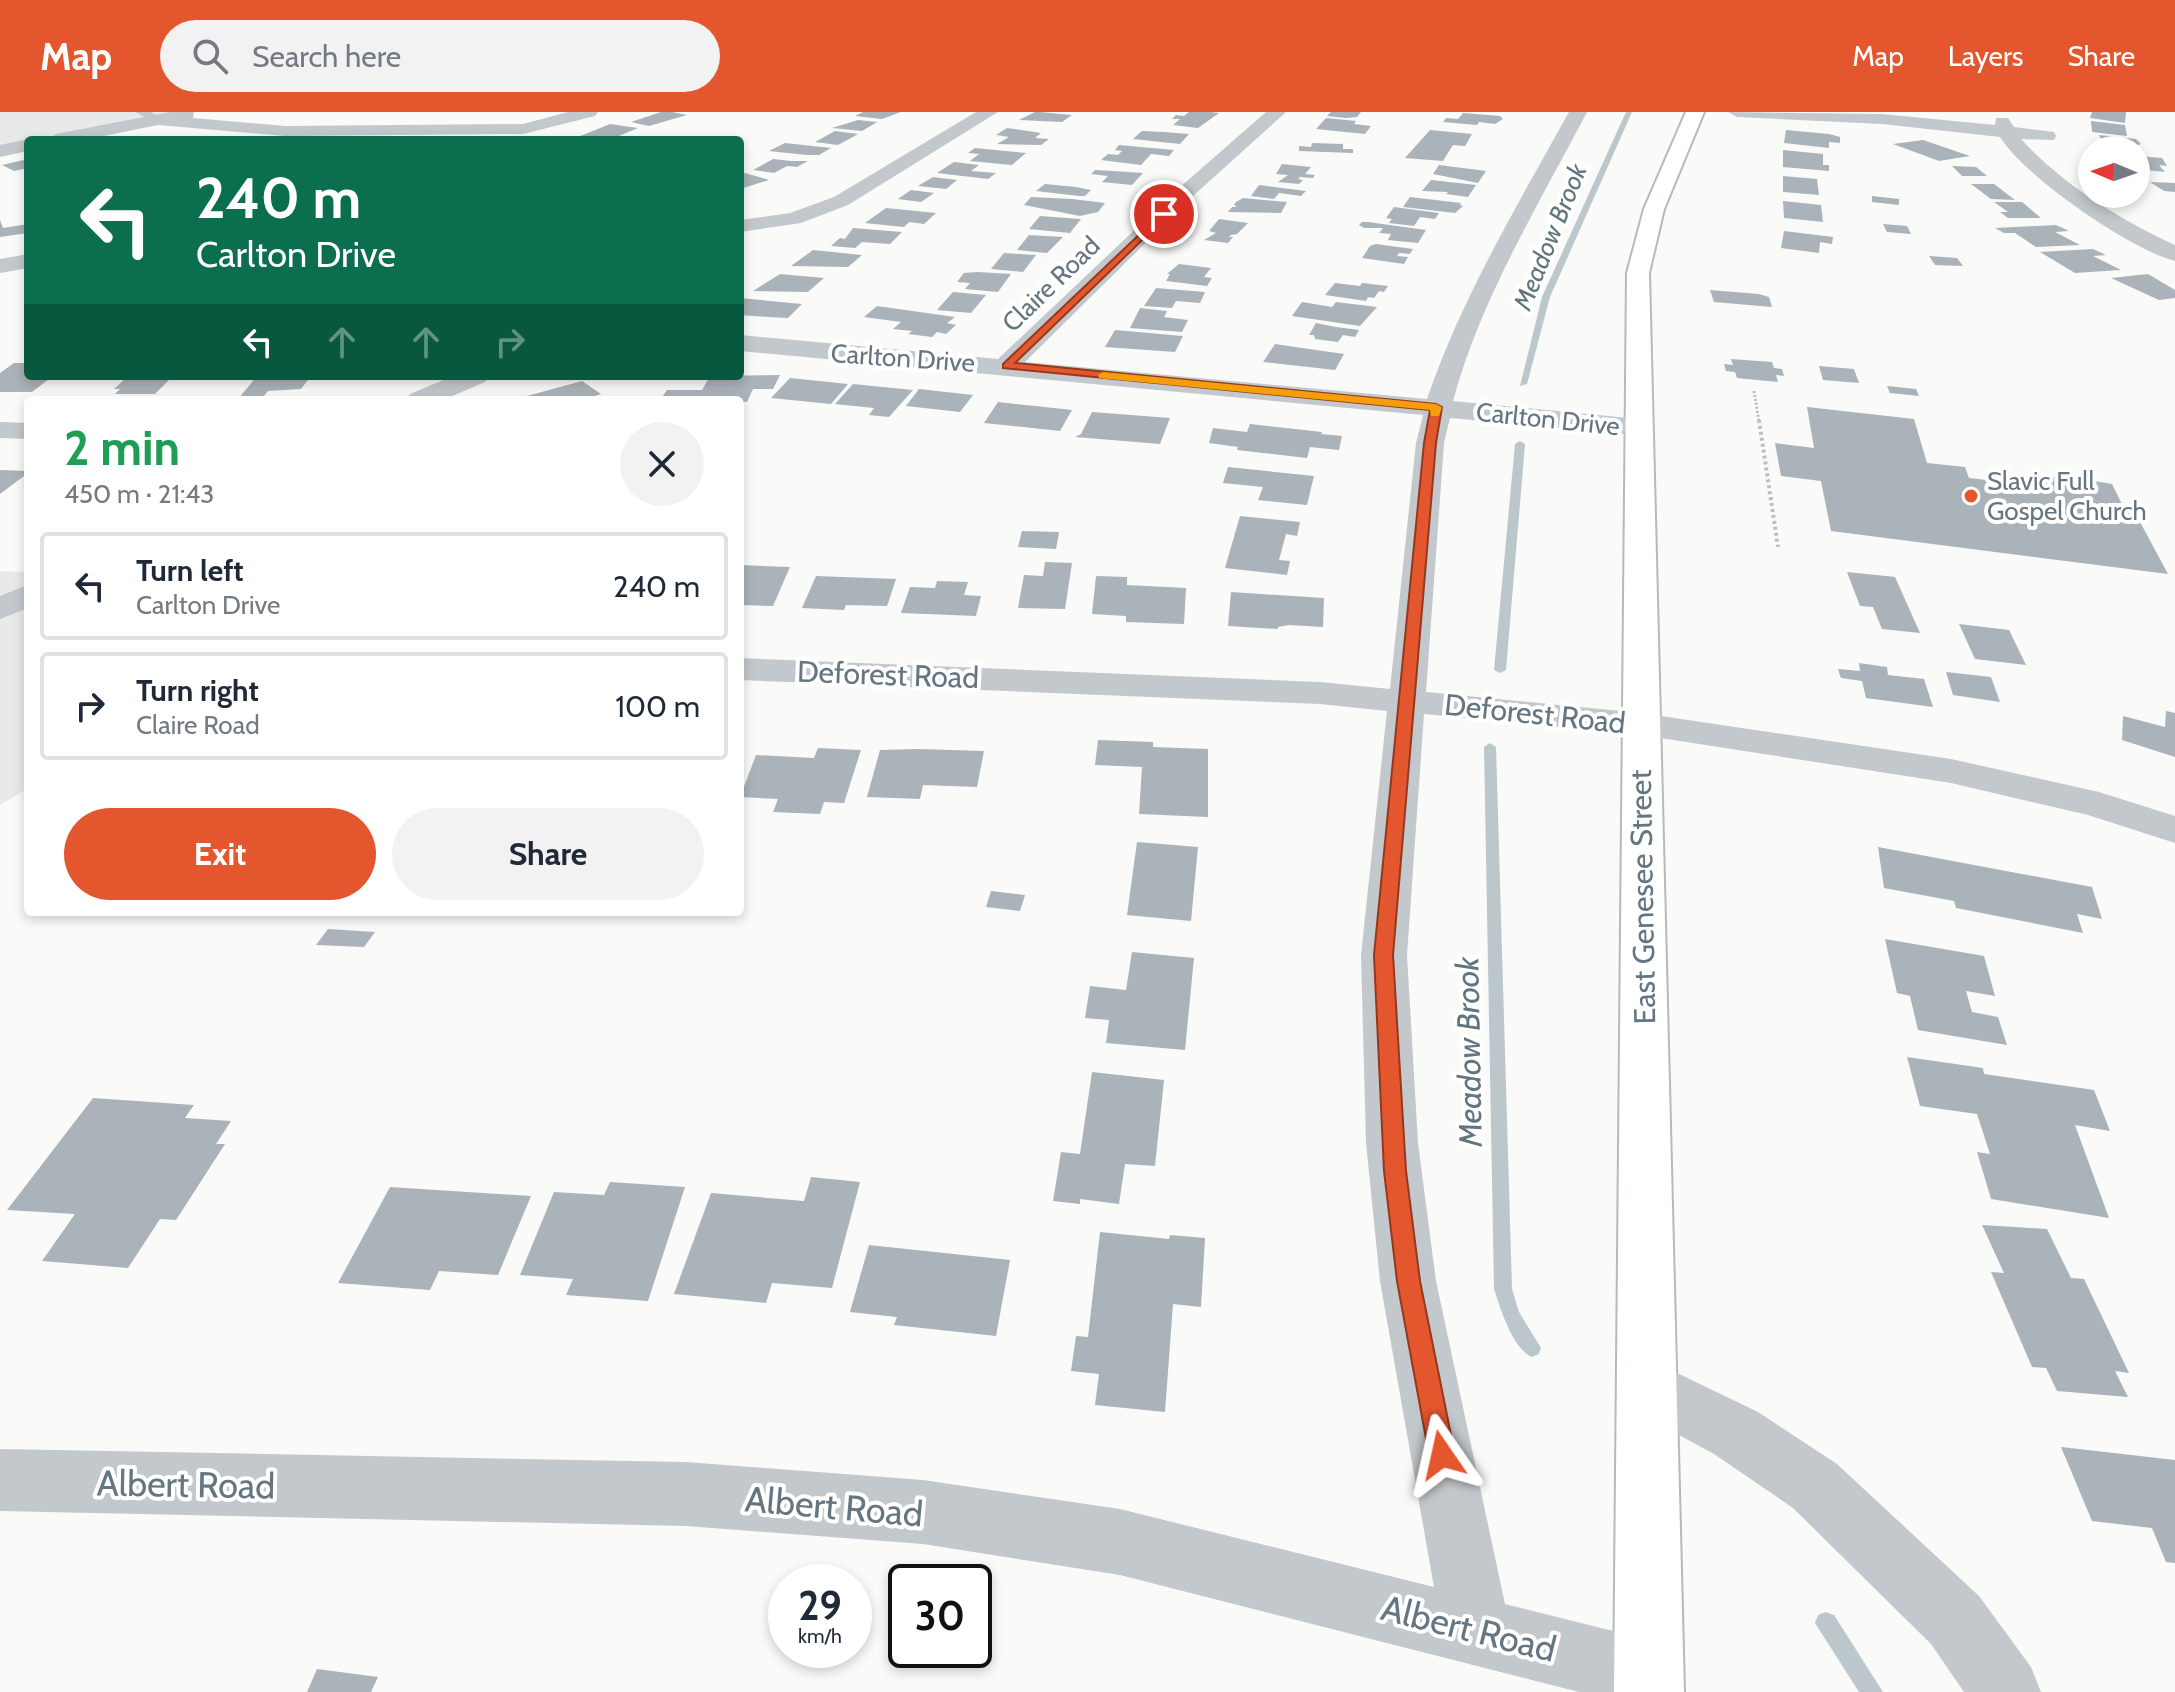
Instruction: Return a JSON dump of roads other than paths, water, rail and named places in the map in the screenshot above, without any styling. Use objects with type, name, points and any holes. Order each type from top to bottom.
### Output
[{"type":"main road","name":"East Genesee Street","points":[[1649,1683],[1638,273],[1654,209],[1695,112]]},
{"type":"street","points":[[77,136],[199,112]]},
{"type":"street","points":[[159,120],[285,131],[520,134],[589,112]]},
{"type":"street","points":[[755,215],[813,214],[841,201],[989,112]]},
{"type":"street","name":"Claire Road","points":[[1006,366],[1186,192],[1277,112]]},
{"type":"street","points":[[1476,1629],[1408,1281],[1392,1143],[1384,955],[1405,701],[1436,407],[1467,321],[1578,112]]},
{"type":"street","points":[[1737,112],[2004,122],[2053,143],[2043,114]]},
{"type":"street","points":[[1850,112],[1882,119]]},
{"type":"street","points":[[2004,122],[2026,158],[2093,208],[2175,254]]},
{"type":"street","points":[[0,151],[24,146]]},
{"type":"street","points":[[744,236],[755,215],[798,200],[822,186]]},
{"type":"street","points":[[2133,208],[2175,234]]},
{"type":"street","points":[[0,250],[24,247]]},
{"type":"street","points":[[0,266],[24,262]]},
{"type":"street","name":"Carlton Drive","points":[[744,343],[1639,427]]},
{"type":"street","points":[[429,396],[467,380]]},
{"type":"street","points":[[0,430],[24,431]]},
{"type":"street","points":[[0,609],[24,597]]},
{"type":"street","name":"Deforest Road","points":[[744,669],[1320,693],[1641,724],[1951,771],[2099,805],[2175,830]]},
{"type":"street","points":[[1648,1387],[1736,1433],[1815,1486],[1955,1620],[2006,1692]]},
{"type":"street","name":"Albert Road","points":[[0,1480],[686,1494],[923,1512],[1120,1542],[1476,1629],[1649,1683]]},
{"type":"lane","points":[[141,112],[159,120]]},
{"type":"waterway","name":"Meadow Brook","points":[[1523,384],[1546,297],[1629,112]]},
{"type":"waterway","name":"Meadow Brook","points":[[1500,670],[1520,444]]},
{"type":"waterway","name":"Meadow Brook","points":[[1490,747],[1503,1289],[1511,1315],[1532,1348]]},
{"type":"waterway","name":"Meadow Brook","points":[[1826,1623],[1872,1692]]},
{"type":"place","name":"Slavic Full Gospel Church","points":[[1971,496]]}]
